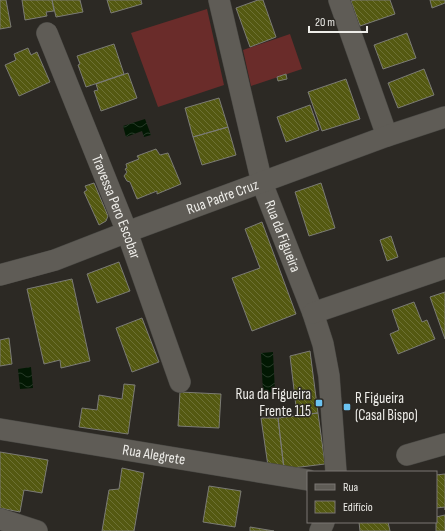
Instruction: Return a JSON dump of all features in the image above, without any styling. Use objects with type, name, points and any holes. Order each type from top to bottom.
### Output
[{"type":"street","name":"Rua da Figueira","points":[[219,0],[262,182],[313,313],[323,344],[330,376],[336,471]]},
{"type":"street","points":[[339,0],[387,136]]},
{"type":"street","name":"Travessa Pero Escobar","points":[[47,32],[127,232],[180,382]]},
{"type":"street","name":"Rua Padre Cruz","points":[[0,275],[55,260],[387,136],[445,117]]},
{"type":"street","points":[[313,313],[445,268]]},
{"type":"street","name":"Rua Alegrete","points":[[0,429],[307,480]]},
{"type":"street","points":[[407,455],[445,444]]},
{"type":"street","points":[[0,519],[36,531]]},
{"type":"shaded area","points":[[207,9],[224,85],[158,107],[131,33]]},
{"type":"shaded area","points":[[290,34],[302,69],[251,86],[243,50]]},
{"type":"water","points":[[145,119],[151,135],[144,137],[142,131],[126,137],[123,126]]},
{"type":"water","points":[[273,352],[275,392],[263,393],[261,353]]},
{"type":"water","points":[[31,367],[33,388],[20,389],[18,369]]},
{"type":"building","points":[[0,0],[6,0],[11,27],[0,29]]},
{"type":"building","points":[[22,0],[52,0],[54,11],[46,12],[47,16],[25,20]]},
{"type":"building","points":[[52,0],[80,0],[83,12],[56,17]]},
{"type":"building","points":[[107,0],[141,0],[142,4],[111,13]]},
{"type":"building","points":[[258,0],[263,0],[276,37],[250,47],[236,8]]},
{"type":"building","points":[[390,0],[395,14],[360,26],[351,1]]},
{"type":"building","points":[[430,0],[445,0],[445,3],[432,8]]},
{"type":"building","points":[[407,33],[416,58],[383,69],[374,45]]},
{"type":"building","points":[[114,44],[124,74],[86,87],[78,65],[80,64],[77,56]]},
{"type":"building","points":[[28,48],[31,55],[37,52],[50,82],[19,96],[5,65],[16,60],[14,54]]},
{"type":"building","points":[[424,69],[434,95],[398,108],[388,83]]},
{"type":"building","points":[[128,73],[137,98],[101,111],[94,91],[98,90],[96,84]]},
{"type":"building","points":[[286,74],[287,79],[278,81],[277,77]]},
{"type":"building","points":[[346,79],[360,119],[322,131],[308,92]]},
{"type":"building","points":[[219,98],[228,127],[193,137],[185,108]]},
{"type":"building","points":[[310,105],[319,130],[286,142],[277,117]]},
{"type":"building","points":[[228,127],[236,155],[202,165],[193,137]]},
{"type":"building","points":[[156,149],[160,155],[168,153],[181,184],[157,194],[157,191],[137,199],[130,182],[127,181],[124,176],[127,172],[125,169],[127,168],[126,164],[139,159],[137,156]]},
{"type":"building","points":[[94,183],[108,216],[106,221],[99,225],[84,192],[87,190],[85,186]]},
{"type":"building","points":[[321,183],[335,228],[309,236],[295,192]]},
{"type":"building","points":[[262,222],[296,314],[252,331],[232,278],[260,268],[245,229]]},
{"type":"building","points":[[391,236],[398,257],[387,261],[380,240]]},
{"type":"building","points":[[119,262],[130,291],[97,303],[87,274]]},
{"type":"building","points":[[72,279],[90,361],[61,368],[60,360],[44,364],[27,289]]},
{"type":"building","points":[[445,292],[445,339],[430,297]]},
{"type":"building","points":[[414,302],[422,322],[427,320],[435,339],[398,354],[390,334],[399,330],[392,310]]},
{"type":"building","points":[[142,318],[159,362],[132,372],[116,328]]},
{"type":"building","points":[[9,338],[12,364],[0,366],[0,340]]},
{"type":"building","points":[[310,351],[318,413],[297,415],[290,356]]},
{"type":"building","points":[[124,384],[135,385],[128,434],[79,427],[82,408],[97,410],[99,395],[122,399]]},
{"type":"building","points":[[180,392],[221,394],[219,428],[178,426]]},
{"type":"building","points":[[318,413],[325,464],[284,469],[278,418]]},
{"type":"building","points":[[261,418],[278,418],[284,469],[268,466]]},
{"type":"building","points":[[0,452],[48,460],[42,493],[24,490],[20,512],[0,508]]},
{"type":"building","points":[[122,468],[144,473],[134,531],[102,531],[109,490],[119,489]]},
{"type":"building","points":[[445,474],[445,507],[437,508],[437,475]]},
{"type":"building","points":[[209,486],[241,491],[235,527],[203,522]]},
{"type":"building","points":[[445,515],[445,531],[436,531],[437,517]]},
{"type":"building","points":[[359,523],[388,523],[390,531],[360,531]]},
{"type":"building","points":[[250,527],[274,531],[250,531]]},
{"type":"place","name":"Rua da Figueira Frente 115","points":[[319,403]]},
{"type":"place","name":"R Figueira (Casal Bispo)","points":[[347,407]]}]
